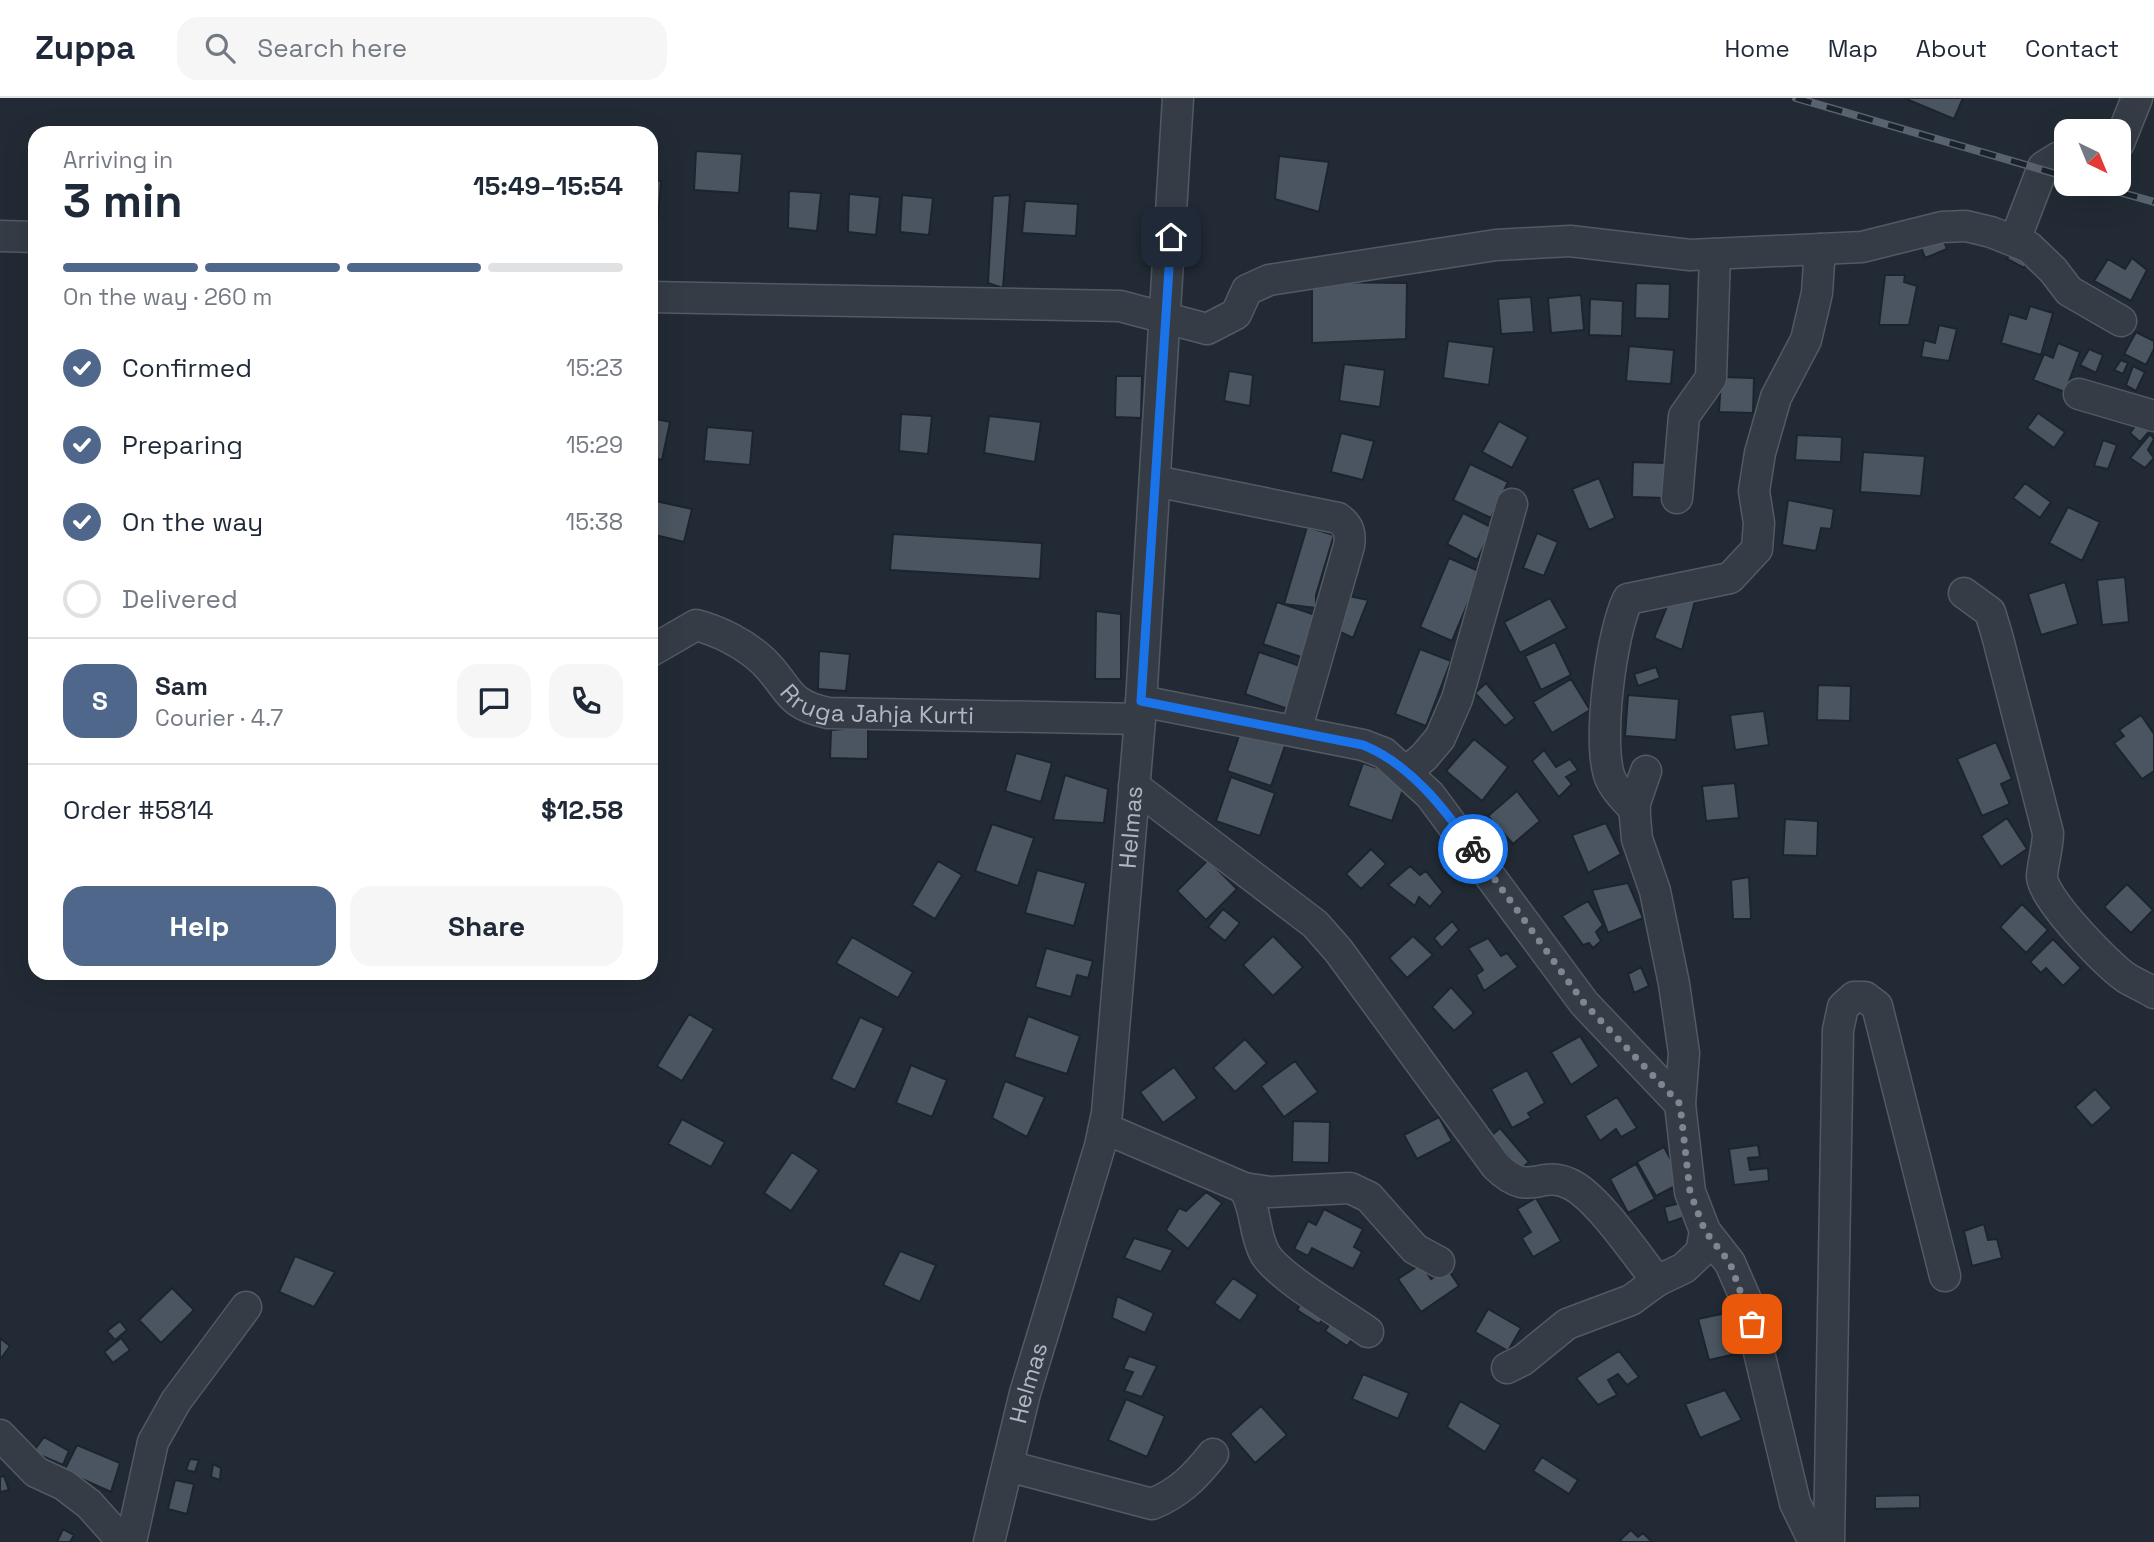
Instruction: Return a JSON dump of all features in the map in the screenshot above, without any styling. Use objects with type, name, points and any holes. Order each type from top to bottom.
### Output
[{"type":"street","name":"Helmas","points":[[989,1542],[1025,1393],[1104,1128],[1140,710],[1167,321],[1178,98]]},
{"type":"street","points":[[2129,119],[2137,98]]},
{"type":"street","points":[[2015,240],[2043,167],[2054,159]]},
{"type":"street","points":[[658,297],[1120,306],[1167,321],[1207,329],[1236,314],[1247,290],[1269,280],[1496,245],[1605,243],[1667,254],[1715,254],[1862,247],[1942,227],[1966,226],[2015,240],[2029,247],[2069,291],[2121,321]]},
{"type":"street","points":[[0,236],[28,237]]},
{"type":"street","points":[[1634,810],[1610,779],[1603,750],[1618,620],[1628,599],[1730,578],[1757,549],[1759,523],[1754,491],[1760,453],[1776,397],[1806,340],[1817,293],[1820,249]]},
{"type":"street","points":[[1677,498],[1685,416],[1711,378],[1715,254]]},
{"type":"street","points":[[2079,394],[2154,416]]},
{"type":"street","points":[[1155,481],[1338,518],[1346,524],[1350,533],[1349,546],[1296,731]]},
{"type":"street","points":[[1406,772],[1424,757],[1440,738],[1457,699],[1512,504]]},
{"type":"street","points":[[1964,593],[1990,612],[1997,635],[2048,833],[2048,855],[2042,877],[2052,898],[2101,956],[2127,978],[2154,993]]},
{"type":"street","name":"Rruga Jahja Kurti","points":[[658,647],[696,625],[718,631],[763,660],[790,697],[809,709],[828,713],[1140,710],[1296,731],[1363,745],[1384,753],[1430,795],[1465,837],[1584,1003],[1680,1104]]},
{"type":"street","points":[[1646,771],[1634,810],[1637,839],[1655,891],[1674,984],[1684,1053],[1680,1104],[1690,1192],[1705,1231],[1730,1263],[1746,1302],[1796,1503],[1814,1542]]},
{"type":"street","points":[[1134,786],[1315,923],[1338,950],[1501,1171],[1522,1184],[1553,1179],[1570,1184],[1586,1194],[1657,1281]]},
{"type":"street","points":[[1829,1542],[1838,1030],[1843,1007],[1854,997],[1865,997],[1877,1006],[1945,1276]]},
{"type":"street","points":[[1104,1128],[1244,1188],[1269,1192],[1350,1188],[1378,1205],[1401,1237],[1415,1249],[1439,1262]]},
{"type":"street","points":[[1244,1188],[1253,1201],[1256,1234],[1266,1256],[1308,1290],[1368,1332]]},
{"type":"street","points":[[1507,1367],[1523,1360],[1567,1324],[1631,1300],[1657,1281],[1684,1268],[1701,1252],[1705,1231]]},
{"type":"street","points":[[131,1542],[153,1442],[176,1401],[246,1307]]},
{"type":"street","points":[[0,1435],[36,1472],[64,1485],[89,1504],[123,1542]]},
{"type":"street","points":[[1008,1466],[1152,1504],[1174,1495],[1198,1474],[1213,1454]]},
{"type":"building","points":[[1904,98],[1963,98],[1954,119]]},
{"type":"building","points":[[696,151],[742,154],[739,193],[694,190]]},
{"type":"building","points":[[1279,156],[1329,162],[1319,212],[1275,199]]},
{"type":"building","points":[[658,181],[661,181],[658,219]]},
{"type":"building","points":[[789,191],[821,193],[817,231],[788,228]]},
{"type":"building","points":[[849,194],[880,197],[876,235],[848,232]]},
{"type":"building","points":[[902,195],[933,198],[929,235],[900,232]]},
{"type":"building","points":[[1010,195],[1003,288],[988,283],[993,196]]},
{"type":"building","points":[[1025,201],[1078,204],[1076,236],[1022,233]]},
{"type":"building","points":[[1940,231],[1947,249],[1925,258],[1918,239]]},
{"type":"building","points":[[2013,248],[2030,256],[2024,268],[2007,259]]},
{"type":"building","points":[[2132,258],[2147,270],[2131,301],[2094,281],[2108,259],[2125,269]]},
{"type":"building","points":[[1885,275],[1905,275],[1904,282],[1917,286],[1909,325],[1879,325]]},
{"type":"building","points":[[1312,282],[1407,283],[1406,339],[1312,343]]},
{"type":"building","points":[[1636,283],[1670,284],[1669,319],[1635,318]]},
{"type":"building","points":[[1581,295],[1584,330],[1551,333],[1548,298]]},
{"type":"building","points":[[1531,297],[1534,332],[1501,334],[1498,299]]},
{"type":"building","points":[[1590,299],[1623,301],[1622,336],[1589,335]]},
{"type":"building","points":[[2030,306],[2053,313],[2041,355],[2001,343],[2009,314],[2026,319]]},
{"type":"building","points":[[1939,325],[1957,329],[1949,361],[1921,357],[1924,340],[1935,343]]},
{"type":"building","points":[[2136,332],[2154,341],[2154,349],[2146,365],[2124,354]]},
{"type":"building","points":[[1448,341],[1494,347],[1489,385],[1443,378]]},
{"type":"building","points":[[2058,343],[2080,352],[2065,392],[2033,380],[2044,354],[2053,358]]},
{"type":"building","points":[[1629,346],[1674,350],[1671,384],[1626,381]]},
{"type":"building","points":[[2089,349],[2103,355],[2096,373],[2080,365]]},
{"type":"building","points":[[2121,360],[2128,363],[2123,374],[2114,370]]},
{"type":"building","points":[[1344,364],[1385,370],[1380,407],[1339,401]]},
{"type":"building","points":[[2133,366],[2145,372],[2136,391],[2126,385]]},
{"type":"building","points":[[1229,371],[1253,375],[1250,406],[1224,401]]},
{"type":"building","points":[[1116,376],[1142,376],[1141,418],[1115,417]]},
{"type":"building","points":[[1721,377],[1754,378],[1753,413],[1719,412]]},
{"type":"building","points":[[2038,413],[2065,432],[2054,448],[2027,428]]},
{"type":"building","points":[[901,414],[932,416],[928,454],[899,451]]},
{"type":"building","points":[[2143,415],[2154,426],[2140,442],[2130,433]]},
{"type":"building","points":[[989,416],[1041,422],[1035,462],[984,453]]},
{"type":"building","points":[[658,419],[670,422],[662,460],[658,459]]},
{"type":"building","points":[[1499,421],[1528,437],[1512,468],[1482,452]]},
{"type":"building","points":[[707,427],[753,431],[750,465],[704,461]]},
{"type":"building","points":[[1341,433],[1374,441],[1363,480],[1331,472]]},
{"type":"building","points":[[2150,434],[2154,439],[2148,450],[2154,458],[2145,468],[2130,458]]},
{"type":"building","points":[[1797,435],[1842,437],[1841,462],[1795,460]]},
{"type":"building","points":[[2103,440],[2117,445],[2108,469],[2094,466]]},
{"type":"building","points":[[1863,452],[1925,456],[1921,496],[1860,492]]},
{"type":"building","points":[[1633,462],[1667,463],[1665,498],[1632,497]]},
{"type":"building","points":[[1470,464],[1508,482],[1491,518],[1453,500]]},
{"type":"building","points":[[1599,478],[1615,518],[1589,530],[1572,489]]},
{"type":"building","points":[[2025,483],[2051,502],[2040,518],[2013,498]]},
{"type":"building","points":[[1788,500],[1834,509],[1831,529],[1821,528],[1816,551],[1782,545]]},
{"type":"building","points":[[658,502],[692,509],[684,542],[658,536]]},
{"type":"building","points":[[2068,507],[2100,522],[2082,561],[2049,543]]},
{"type":"building","points":[[1463,513],[1493,528],[1477,560],[1447,544]]},
{"type":"building","points":[[1307,527],[1334,535],[1316,595],[1316,608],[1284,604]]},
{"type":"building","points":[[1537,533],[1558,542],[1544,576],[1523,568]]},
{"type":"building","points":[[893,534],[1042,543],[1040,579],[890,570]]},
{"type":"building","points":[[1449,558],[1481,572],[1452,641],[1420,627]]},
{"type":"building","points":[[2125,577],[2129,622],[2102,625],[2097,580]]},
{"type":"building","points":[[2065,582],[2078,624],[2041,635],[2028,594]]},
{"type":"building","points":[[1672,594],[1695,601],[1682,650],[1654,638]]},
{"type":"building","points":[[1349,596],[1368,600],[1353,638],[1336,630]]},
{"type":"building","points":[[1550,598],[1567,628],[1520,653],[1504,622]]},
{"type":"building","points":[[1277,602],[1324,618],[1310,660],[1263,644]]},
{"type":"building","points":[[1096,611],[1121,614],[1121,679],[1095,679]]},
{"type":"building","points":[[1555,642],[1571,675],[1541,690],[1525,656]]},
{"type":"building","points":[[1420,649],[1451,661],[1426,726],[1395,714]]},
{"type":"building","points":[[819,651],[850,654],[846,691],[818,689]]},
{"type":"building","points":[[1259,652],[1306,668],[1291,710],[1245,694]]},
{"type":"building","points":[[1656,667],[1660,678],[1638,686],[1634,674]]},
{"type":"building","points":[[1571,679],[1590,710],[1552,733],[1533,702]]},
{"type":"building","points":[[1486,683],[1515,718],[1505,726],[1475,693]]},
{"type":"building","points":[[1818,685],[1851,686],[1850,721],[1817,720]]},
{"type":"building","points":[[1628,695],[1679,699],[1676,740],[1625,736]]},
{"type":"building","points":[[1764,711],[1769,745],[1735,750],[1730,715]]},
{"type":"building","points":[[2141,715],[2154,734],[2154,771],[2142,779],[2114,743],[2124,736],[2119,730]]},
{"type":"building","points":[[868,727],[868,759],[830,758],[831,730]]},
{"type":"building","points":[[1242,727],[1286,743],[1271,786],[1227,771]]},
{"type":"building","points":[[1474,739],[1508,767],[1482,801],[1446,771]]},
{"type":"building","points":[[1996,742],[2012,779],[2001,784],[2010,804],[1982,816],[1957,759]]},
{"type":"building","points":[[1544,750],[1556,767],[1570,759],[1578,770],[1566,777],[1572,784],[1559,797],[1532,761]]},
{"type":"building","points":[[1016,753],[1052,763],[1041,802],[1005,791]]},
{"type":"building","points":[[1363,763],[1407,778],[1392,821],[1348,806]]},
{"type":"building","points":[[1065,775],[1108,789],[1104,823],[1053,820]]},
{"type":"building","points":[[1231,777],[1275,793],[1260,836],[1216,821]]},
{"type":"building","points":[[1735,783],[1739,818],[1706,821],[1702,786]]},
{"type":"building","points":[[1517,791],[1540,821],[1513,844],[1488,816]]},
{"type":"building","points":[[2007,818],[2027,849],[2001,867],[1981,836]]},
{"type":"building","points":[[1785,819],[1818,821],[1817,856],[1783,855]]},
{"type":"building","points":[[1606,823],[1621,854],[1588,873],[1572,835]]},
{"type":"building","points":[[992,824],[1034,838],[1018,886],[975,871]]},
{"type":"building","points":[[1371,849],[1386,864],[1361,889],[1346,874]]},
{"type":"building","points":[[1208,860],[1237,889],[1206,920],[1177,891]]},
{"type":"building","points":[[938,861],[962,875],[935,919],[912,905]]},
{"type":"building","points":[[1410,866],[1420,875],[1426,871],[1443,892],[1430,907],[1419,897],[1415,906],[1388,885]]},
{"type":"building","points":[[1037,870],[1086,883],[1074,926],[1025,913]]},
{"type":"building","points":[[1749,877],[1751,919],[1733,919],[1731,880]]},
{"type":"building","points":[[1628,883],[1643,918],[1608,933],[1592,890]]},
{"type":"building","points":[[2127,884],[2153,910],[2131,933],[2104,907]]},
{"type":"building","points":[[1588,901],[1603,925],[1596,932],[1601,941],[1593,948],[1589,943],[1583,945],[1562,916]]},
{"type":"building","points":[[2022,904],[2048,930],[2026,953],[2000,927]]},
{"type":"building","points":[[1223,909],[1240,923],[1225,941],[1208,927]]},
{"type":"building","points":[[1452,921],[1459,930],[1442,948],[1434,938]]},
{"type":"building","points":[[1273,936],[1303,967],[1273,996],[1243,965]]},
{"type":"building","points":[[1413,936],[1433,955],[1407,978],[1389,958]]},
{"type":"building","points":[[852,937],[913,972],[898,998],[836,963]]},
{"type":"building","points":[[1488,938],[1501,956],[1507,953],[1518,967],[1484,991],[1476,975],[1483,970],[1468,948]]},
{"type":"building","points":[[2053,939],[2081,968],[2063,986],[2046,968],[2041,973],[2030,962]]},
{"type":"building","points":[[1046,948],[1093,961],[1088,978],[1077,975],[1071,997],[1035,987]]},
{"type":"building","points":[[1641,967],[1649,986],[1634,993],[1628,974]]},
{"type":"building","points":[[1451,987],[1474,1013],[1454,1031],[1432,1007]]},
{"type":"building","points":[[689,1014],[714,1029],[682,1081],[657,1066]]},
{"type":"building","points":[[1028,1016],[1080,1036],[1067,1074],[1014,1057]]},
{"type":"building","points":[[860,1017],[884,1028],[855,1090],[831,1079]]},
{"type":"building","points":[[1580,1036],[1599,1066],[1571,1085],[1551,1052]]},
{"type":"building","points":[[1245,1039],[1267,1063],[1235,1092],[1213,1068]]},
{"type":"building","points":[[1295,1061],[1318,1092],[1284,1117],[1261,1086]]},
{"type":"building","points":[[911,1065],[947,1080],[932,1117],[896,1103]]},
{"type":"building","points":[[1174,1067],[1197,1098],[1163,1123],[1140,1092]]},
{"type":"building","points":[[1527,1070],[1545,1103],[1528,1113],[1531,1118],[1512,1128],[1491,1089]]},
{"type":"building","points":[[1005,1081],[1045,1097],[1027,1137],[992,1118]]},
{"type":"building","points":[[2095,1089],[2112,1108],[2092,1126],[2075,1107]]},
{"type":"building","points":[[1617,1097],[1637,1128],[1621,1137],[1616,1129],[1600,1141],[1585,1116]]},
{"type":"building","points":[[1439,1117],[1452,1141],[1417,1159],[1404,1135]]},
{"type":"building","points":[[682,1119],[725,1142],[711,1167],[668,1144]]},
{"type":"building","points":[[1293,1121],[1330,1122],[1329,1163],[1292,1162]]},
{"type":"building","points":[[1500,1128],[1529,1162],[1520,1170],[1491,1136]]},
{"type":"building","points":[[1758,1145],[1760,1157],[1748,1158],[1750,1170],[1768,1168],[1769,1181],[1734,1185],[1729,1149]]},
{"type":"building","points":[[1664,1147],[1683,1182],[1656,1196],[1637,1162]]},
{"type":"building","points":[[792,1152],[819,1170],[791,1211],[764,1193]]},
{"type":"building","points":[[1636,1164],[1655,1199],[1628,1213],[1610,1179]]},
{"type":"building","points":[[1206,1192],[1222,1203],[1188,1249],[1166,1230],[1179,1208],[1186,1211]]},
{"type":"building","points":[[1536,1198],[1561,1241],[1533,1257],[1522,1238],[1531,1232],[1517,1209]]},
{"type":"building","points":[[1689,1201],[1693,1214],[1668,1223],[1664,1207]]},
{"type":"building","points":[[1324,1209],[1363,1229],[1354,1247],[1362,1252],[1353,1269],[1312,1248],[1308,1256],[1294,1249],[1308,1221],[1316,1225]]},
{"type":"building","points":[[1984,1224],[1988,1240],[1997,1239],[2002,1258],[1972,1266],[1964,1231]]},
{"type":"building","points":[[1134,1238],[1173,1250],[1161,1272],[1124,1258]]},
{"type":"building","points":[[900,1251],[936,1265],[920,1302],[883,1285]]},
{"type":"building","points":[[295,1256],[335,1272],[314,1307],[279,1292]]},
{"type":"building","points":[[1421,1264],[1431,1279],[1447,1268],[1459,1286],[1421,1312],[1398,1279]]},
{"type":"building","points":[[1233,1278],[1258,1295],[1240,1321],[1214,1303]]},
{"type":"building","points":[[172,1288],[194,1310],[161,1343],[139,1320]]},
{"type":"building","points":[[1117,1296],[1154,1313],[1145,1333],[1112,1318]]},
{"type":"building","points":[[1306,1296],[1328,1312],[1319,1324],[1297,1310]]},
{"type":"building","points":[[1488,1309],[1521,1328],[1508,1351],[1475,1332]]},
{"type":"building","points":[[1740,1310],[1749,1351],[1709,1360],[1698,1319]]},
{"type":"building","points":[[1334,1318],[1356,1334],[1347,1346],[1325,1331]]},
{"type":"building","points":[[120,1321],[127,1330],[115,1340],[107,1331]]},
{"type":"building","points":[[0,1338],[10,1346],[0,1360]]},
{"type":"building","points":[[121,1338],[130,1350],[113,1363],[104,1352]]},
{"type":"building","points":[[1619,1351],[1639,1377],[1627,1385],[1618,1374],[1608,1380],[1617,1395],[1598,1405],[1576,1378]]},
{"type":"building","points":[[1129,1356],[1157,1366],[1142,1397],[1124,1391],[1133,1372],[1123,1369]]},
{"type":"building","points":[[1363,1374],[1409,1393],[1398,1419],[1352,1399]]},
{"type":"building","points":[[1725,1390],[1742,1420],[1700,1438],[1685,1404]]},
{"type":"building","points":[[1126,1399],[1165,1416],[1147,1457],[1108,1440]]},
{"type":"building","points":[[1460,1401],[1501,1425],[1485,1452],[1447,1427]]},
{"type":"building","points":[[1261,1406],[1287,1435],[1255,1463],[1230,1434]]},
{"type":"building","points":[[44,1437],[69,1451],[63,1465],[33,1452]]},
{"type":"building","points":[[77,1445],[120,1463],[111,1492],[64,1471]]},
{"type":"building","points":[[1542,1457],[1578,1480],[1569,1494],[1533,1471]]},
{"type":"building","points":[[190,1459],[199,1460],[195,1472],[186,1470]]},
{"type":"building","points":[[213,1464],[221,1468],[220,1480],[211,1477]]},
{"type":"building","points":[[4,1476],[9,1490],[0,1492],[0,1477]]},
{"type":"building","points":[[175,1480],[194,1484],[187,1514],[168,1509]]},
{"type":"building","points":[[1920,1495],[1920,1508],[1875,1509],[1875,1496]]},
{"type":"building","points":[[63,1529],[74,1535],[70,1542],[57,1542]]},
{"type":"building","points":[[1631,1530],[1638,1537],[1643,1533],[1652,1542],[1622,1542],[1620,1540]]},
{"type":"railway","points":[[1796,98],[2054,173]]},
{"type":"railway","points":[[2132,196],[2154,202]]},
{"type":"way so far","points":[[1473,849],[1584,1003],[1680,1104],[1690,1192],[1705,1231],[1730,1263],[1752,1324]]},
{"type":"route","points":[[1171,237],[1141,701],[1363,745],[1384,753],[1430,795],[1473,849]]}]
